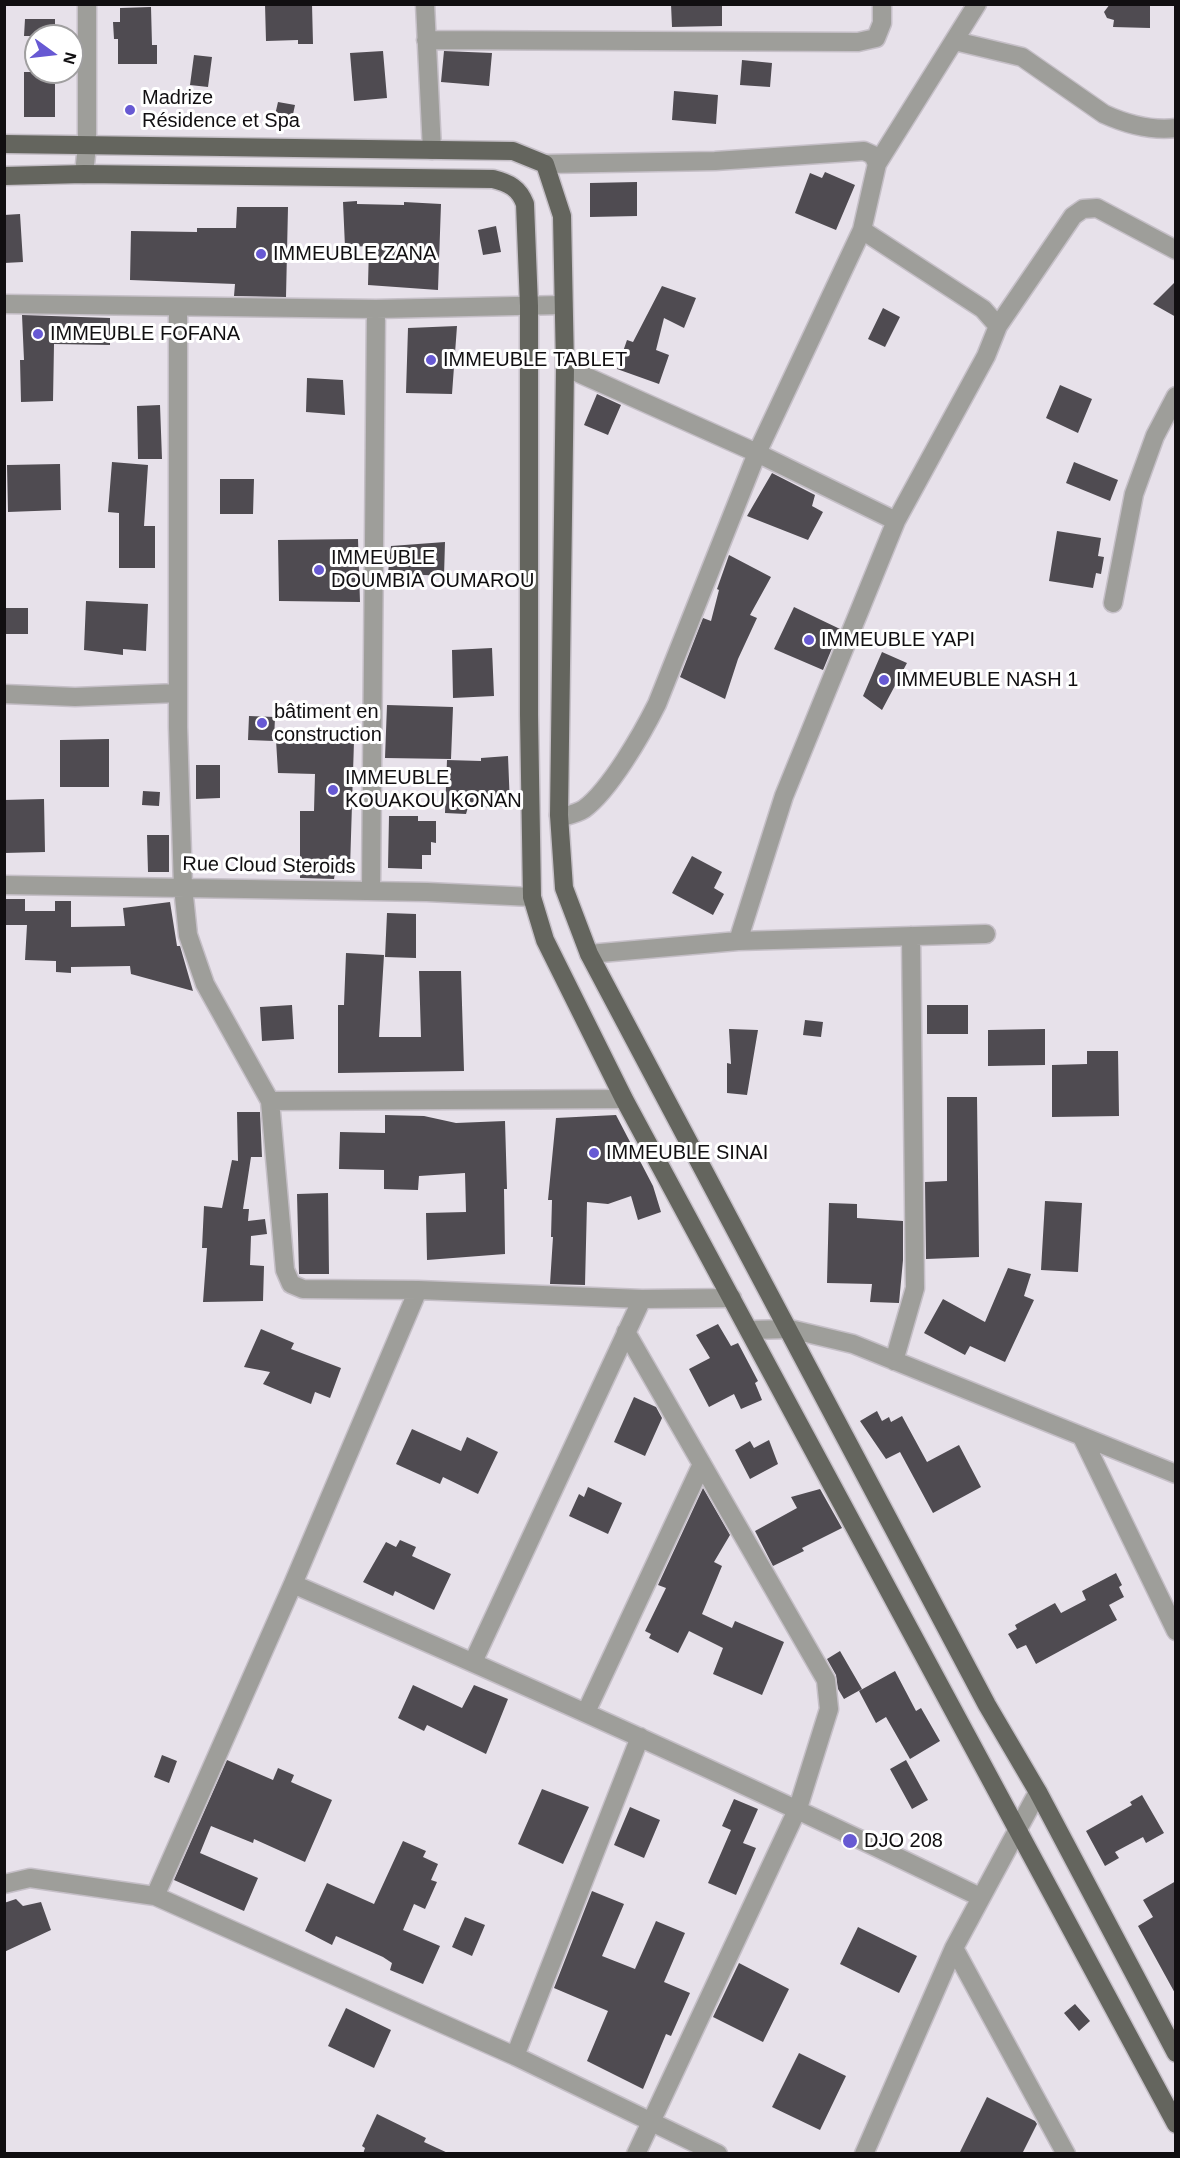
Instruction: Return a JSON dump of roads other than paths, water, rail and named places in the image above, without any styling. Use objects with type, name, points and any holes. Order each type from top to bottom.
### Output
[{"type":"main road","points":[[4,144],[513,151],[545,164],[562,216],[565,367],[559,815],[564,888],[589,954],[790,1329],[987,1705],[1038,1792],[1176,2053]]},
{"type":"main road","points":[[4,176],[84,174],[493,179],[507,182],[521,192],[525,204],[529,306],[529,715],[532,897],[545,940],[624,1100],[1016,1831],[1176,2124]]},
{"type":"street","points":[[84,174],[87,145],[87,4]]},
{"type":"street","points":[[425,4],[432,150]]},
{"type":"street","points":[[426,40],[858,42],[876,38],[882,22],[882,4]]},
{"type":"street","points":[[559,815],[562,817],[582,810],[594,800],[640,736],[657,704],[757,453],[862,230],[877,164],[977,4]]},
{"type":"street","points":[[955,41],[1022,57],[1104,114],[1117,120],[1144,127],[1176,128]]},
{"type":"street","points":[[545,164],[715,161],[864,151],[873,155],[877,164]]},
{"type":"street","points":[[738,940],[784,796],[896,521],[986,356],[998,326],[1073,216],[1083,209],[1097,208],[1176,250]]},
{"type":"street","points":[[862,230],[983,309],[998,326]]},
{"type":"street","points":[[4,304],[376,309],[562,305]]},
{"type":"street","points":[[178,307],[178,693],[183,887],[188,936],[205,984],[270,1101],[285,1270],[291,1284],[303,1289],[418,1290],[642,1299],[732,1298]]},
{"type":"street","points":[[371,891],[376,309]]},
{"type":"street","points":[[565,367],[757,453],[896,521]]},
{"type":"street","points":[[1113,603],[1134,494],[1155,436],[1176,396]]},
{"type":"street","points":[[4,694],[75,697],[178,693]]},
{"type":"street","name":"Rue Cloud Steroids","points":[[4,885],[371,891],[532,897]]},
{"type":"street","points":[[589,954],[738,940],[986,934]]},
{"type":"street","points":[[894,1361],[915,1288],[911,936]]},
{"type":"street","points":[[270,1101],[624,1100]]},
{"type":"street","points":[[155,1896],[293,1584],[418,1290]]},
{"type":"street","points":[[473,1662],[642,1299]]},
{"type":"street","points":[[749,1330],[790,1329],[853,1344],[1176,1474]]},
{"type":"street","points":[[626,1332],[826,1680],[829,1691],[829,1709],[798,1808],[636,2154]]},
{"type":"street","points":[[1082,1437],[1176,1631]]},
{"type":"street","points":[[586,1712],[702,1464]]},
{"type":"street","points":[[293,1584],[798,1808],[980,1897]]},
{"type":"street","points":[[515,2056],[640,1737]]},
{"type":"street","points":[[864,2154],[954,1948],[1038,1792]]},
{"type":"street","points":[[4,1884],[30,1878],[155,1896],[515,2056],[718,2154]]},
{"type":"street","points":[[954,1948],[1066,2154]]},
{"type":"place","name":"Madrize Résidence et Spa","points":[[130,110]]},
{"type":"place","name":"IMMEUBLE ZANA","points":[[261,254]]},
{"type":"place","name":"IMMEUBLE FOFANA","points":[[38,334]]},
{"type":"place","name":"IMMEUBLE TABLET","points":[[431,360]]},
{"type":"place","name":"IMMEUBLE DOUMBIA OUMAROU","points":[[319,570]]},
{"type":"place","name":"IMMEUBLE YAPI","points":[[809,640]]},
{"type":"place","name":"IMMEUBLE NASH 1","points":[[884,680]]},
{"type":"place","name":"bâtiment en construction","points":[[262,723]]},
{"type":"place","name":"IMMEUBLE KOUAKOU KONAN","points":[[333,790]]},
{"type":"place","name":"IMMEUBLE SINAI","points":[[594,1153]]},
{"type":"place","name":"DJO 208","points":[[850,1841]]}]
